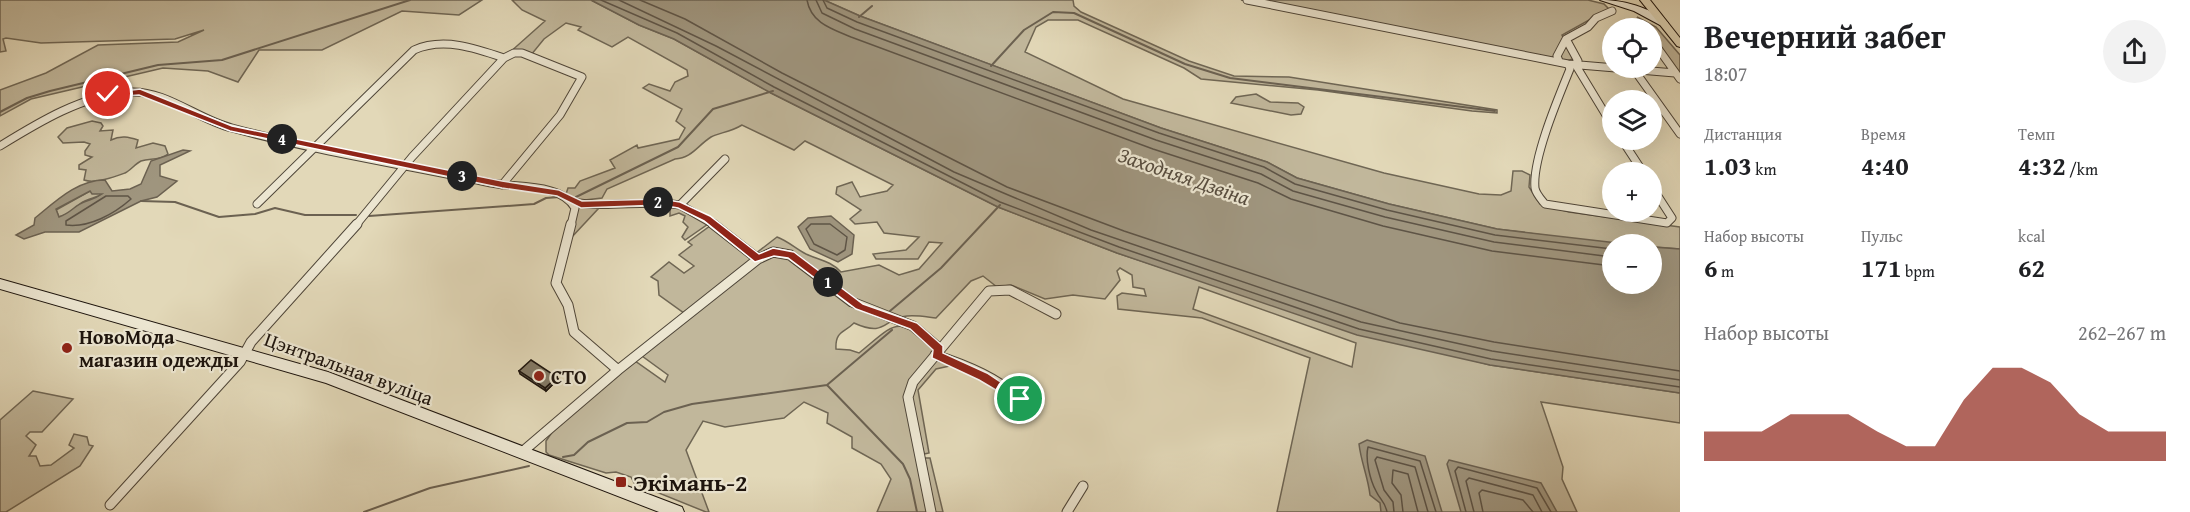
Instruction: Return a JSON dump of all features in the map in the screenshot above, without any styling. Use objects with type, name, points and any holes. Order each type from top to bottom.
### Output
[{"type":"main road","points":[[1605,0],[1637,9],[1663,23]]},
{"type":"main road","points":[[1645,0],[1680,44]]},
{"type":"main road","points":[[1654,0],[1680,33]]},
{"type":"main road","name":"Цэнтральная вуліца","points":[[0,284],[245,352],[328,378],[677,512]]},
{"type":"street","points":[[1247,0],[1532,56],[1559,57],[1572,62],[1602,66]]},
{"type":"street","points":[[1559,57],[1566,39],[1612,11]]},
{"type":"street","points":[[1566,39],[1572,62],[1602,109]]},
{"type":"street","points":[[257,204],[417,48],[429,44],[479,50],[504,58]]},
{"type":"street","points":[[110,505],[240,362],[250,342],[341,242],[405,165],[504,58],[514,53],[522,53],[582,79],[556,117],[502,185]]},
{"type":"street","points":[[1662,54],[1678,76]]},
{"type":"street","points":[[1572,62],[1557,101],[1535,187],[1537,195],[1545,204],[1602,213]]},
{"type":"street","points":[[1662,74],[1678,76]]},
{"type":"street","points":[[1640,78],[1680,134]]},
{"type":"street","points":[[0,146],[29,129],[96,99],[119,92],[134,91],[230,128],[405,165],[419,165],[502,185],[559,193],[573,202],[591,205],[661,202],[680,205],[707,219],[758,259]]},
{"type":"street","points":[[680,205],[725,159]]},
{"type":"street","points":[[573,202],[573,216],[556,283],[568,305],[574,332],[618,370]]},
{"type":"street","points":[[1661,222],[1667,223],[1672,218],[1662,202]]},
{"type":"street","points":[[521,453],[618,370],[758,259],[773,252],[790,255],[852,302],[914,326],[938,352],[1012,393],[1023,403],[1023,411]]},
{"type":"street","points":[[931,512],[908,397],[913,382],[985,294],[997,289],[1010,290],[1056,314]]},
{"type":"street","points":[[1067,512],[1083,486]]},
{"type":"shaded area","points":[[0,0],[482,0],[459,15],[402,11],[322,50],[259,50],[238,82],[208,71],[163,68],[31,99],[0,116],[0,90],[46,73],[98,45],[178,42],[204,30],[175,39],[41,43],[6,38],[3,39],[6,51],[0,52]]},
{"type":"shaded area","points":[[512,0],[591,0],[639,25],[674,39],[771,93],[998,207],[1117,253],[1308,316],[1490,365],[1680,393],[1680,423],[1541,402],[1563,467],[1562,479],[1577,512],[1277,512],[1310,358],[1202,318],[1118,309],[1117,296],[1122,293],[1146,296],[1144,289],[1133,287],[1132,275],[1120,268],[1117,271],[1120,280],[1105,299],[1073,295],[1045,299],[1011,285],[997,287],[983,276],[971,281],[936,318],[899,317],[884,326],[873,329],[854,323],[841,333],[836,343],[836,349],[859,353],[882,334],[897,326],[912,331],[935,350],[908,389],[927,512],[877,512],[891,479],[881,464],[852,448],[852,437],[827,423],[828,413],[804,402],[784,418],[725,427],[703,421],[686,450],[709,512],[706,512],[634,483],[631,477],[616,472],[606,473],[549,455],[546,452],[546,441],[555,428],[635,361],[665,382],[668,375],[642,356],[766,256],[792,254],[755,254],[777,237],[806,254],[829,263],[841,272],[879,265],[899,275],[919,269],[942,243],[929,242],[918,259],[876,259],[873,254],[906,250],[919,237],[884,233],[877,222],[855,224],[850,219],[861,210],[836,194],[837,187],[852,182],[860,197],[887,191],[893,185],[805,141],[794,150],[742,125],[711,137],[686,156],[607,189],[602,198],[576,201],[598,209],[570,239],[575,201],[566,194],[568,188],[575,188],[580,181],[615,168],[610,160],[637,145],[638,148],[679,139],[685,128],[676,121],[682,109],[643,88],[649,84],[670,91],[675,82],[688,76],[687,70],[628,37],[612,47],[578,30],[581,27],[566,23],[544,39],[531,55],[509,53],[545,21],[522,10]],"holes":[[[1199,287],[1356,343],[1352,367],[1193,309]]]},
{"type":"shaded area","points":[[824,0],[1073,0],[1074,6],[1081,12],[1189,61],[1234,76],[1289,77],[1497,110],[1497,113],[1472,111],[1318,90],[1201,79],[1184,68],[1078,20],[1048,20],[1036,27],[1025,52],[1123,99],[1384,173],[1479,194],[1501,195],[1511,191],[1513,171],[1522,171],[1530,175],[1529,187],[1540,204],[1569,212],[1602,216],[1602,222],[1643,222],[1680,227],[1680,249],[1662,248],[1662,234],[1602,234],[1602,243],[1497,229],[1389,204],[1297,178],[1267,162],[1161,128],[860,16]]},
{"type":"shaded area","points":[[1241,0],[1588,0],[1604,4],[1609,9],[1562,35],[1573,59],[1559,63],[1412,36]]},
{"type":"shaded area","points":[[1662,34],[1680,55],[1680,74],[1662,50]]},
{"type":"shaded area","points":[[1256,94],[1270,102],[1298,103],[1304,107],[1301,114],[1291,115],[1231,103],[1236,97]]},
{"type":"shaded area","points":[[92,121],[101,123],[103,126],[100,131],[113,130],[111,140],[125,137],[138,140],[136,148],[153,143],[165,146],[168,154],[141,161],[125,173],[110,178],[99,181],[84,180],[86,170],[79,169],[79,165],[92,157],[85,155],[90,144],[63,143],[58,137],[67,128]]},
{"type":"shaded area","points":[[90,191],[103,194],[82,202],[71,212],[59,217],[56,210]]},
{"type":"shaded area","points":[[661,203],[681,207],[708,224],[685,240],[682,237],[688,227],[683,222],[685,216],[679,213],[670,216],[670,209],[662,207]]},
{"type":"shaded area","points":[[710,226],[752,259],[684,313],[659,295],[658,281],[651,277],[669,262],[684,273],[694,266],[679,255],[692,245],[688,242]]},
{"type":"shaded area","points":[[940,359],[954,365],[936,369],[918,390],[929,453],[924,454],[910,397],[912,390],[934,361]]},
{"type":"shaded area","points":[[33,391],[73,399],[42,432],[30,432],[26,436],[36,445],[29,456],[36,456],[40,466],[51,465],[74,448],[69,445],[74,434],[87,437],[89,445],[93,446],[80,466],[6,512],[0,512],[0,420]]},
{"type":"shaded area","points":[[925,458],[930,458],[943,512],[933,512]]},
{"type":"water","name":"Заходняя Дзвіна","points":[[591,0],[824,0],[860,16],[1161,128],[1267,162],[1297,178],[1389,204],[1497,229],[1602,241],[1602,294],[1662,294],[1662,248],[1680,249],[1680,393],[1490,365],[1357,335],[1117,253],[998,207],[771,93],[674,39],[639,25]]},
{"type":"water","points":[[183,150],[190,151],[160,165],[160,176],[177,181],[157,197],[141,201],[79,232],[45,232],[24,239],[16,235],[34,225],[35,218],[59,199],[85,184],[105,180],[112,191],[130,189],[141,184],[151,161]],"holes":[[[90,191],[92,194],[102,194],[81,203],[59,217],[56,209]]]},
{"type":"water","points":[[831,216],[854,235],[852,254],[838,262],[810,249],[798,227],[808,218]]},
{"type":"water","points":[[1367,440],[1425,456],[1442,512],[1381,512],[1380,503],[1370,495],[1360,451],[1359,444]]},
{"type":"water","points":[[1449,460],[1541,483],[1557,512],[1461,512],[1447,464]]},
{"type":"building","name":"СТО","points":[[531,360],[557,377],[545,388],[519,371]]},
{"type":"waterway","points":[[0,112],[27,98],[50,91],[158,65],[222,60],[410,0]]},
{"type":"waterway","points":[[859,17],[872,6]]},
{"type":"waterway","points":[[991,66],[1024,30],[1053,12],[1074,13],[1185,64],[1230,78],[1495,111]]},
{"type":"waterway","points":[[576,197],[678,147],[713,109],[773,91]]},
{"type":"waterway","points":[[369,216],[534,204],[546,198],[560,197]]},
{"type":"waterway","points":[[141,201],[175,202],[219,217],[255,214],[275,208],[305,215],[356,215]]},
{"type":"waterway","points":[[890,311],[941,268],[1000,205]]},
{"type":"waterway","points":[[827,385],[892,330]]},
{"type":"waterway","points":[[563,457],[574,455],[588,442],[627,423],[647,422],[664,412],[692,404],[827,385]]},
{"type":"waterway","points":[[827,385],[903,464],[910,479],[917,512]]},
{"type":"waterway","points":[[364,512],[430,488],[529,466]]},
{"type":"place","name":"НовоМода магазин одежды","points":[[67,348]]},
{"type":"place","name":"СТО","points":[[539,376]]},
{"type":"place","name":"Экімань-2","points":[[621,482]]},
{"type":"route","points":[[108,94],[125,91],[140,92],[230,128],[405,165],[419,165],[502,185],[559,193],[581,204],[661,202],[680,205],[707,219],[758,259],[773,252],[790,255],[860,307],[914,326],[940,349],[935,355],[949,359],[983,376],[1020,399]]}]
